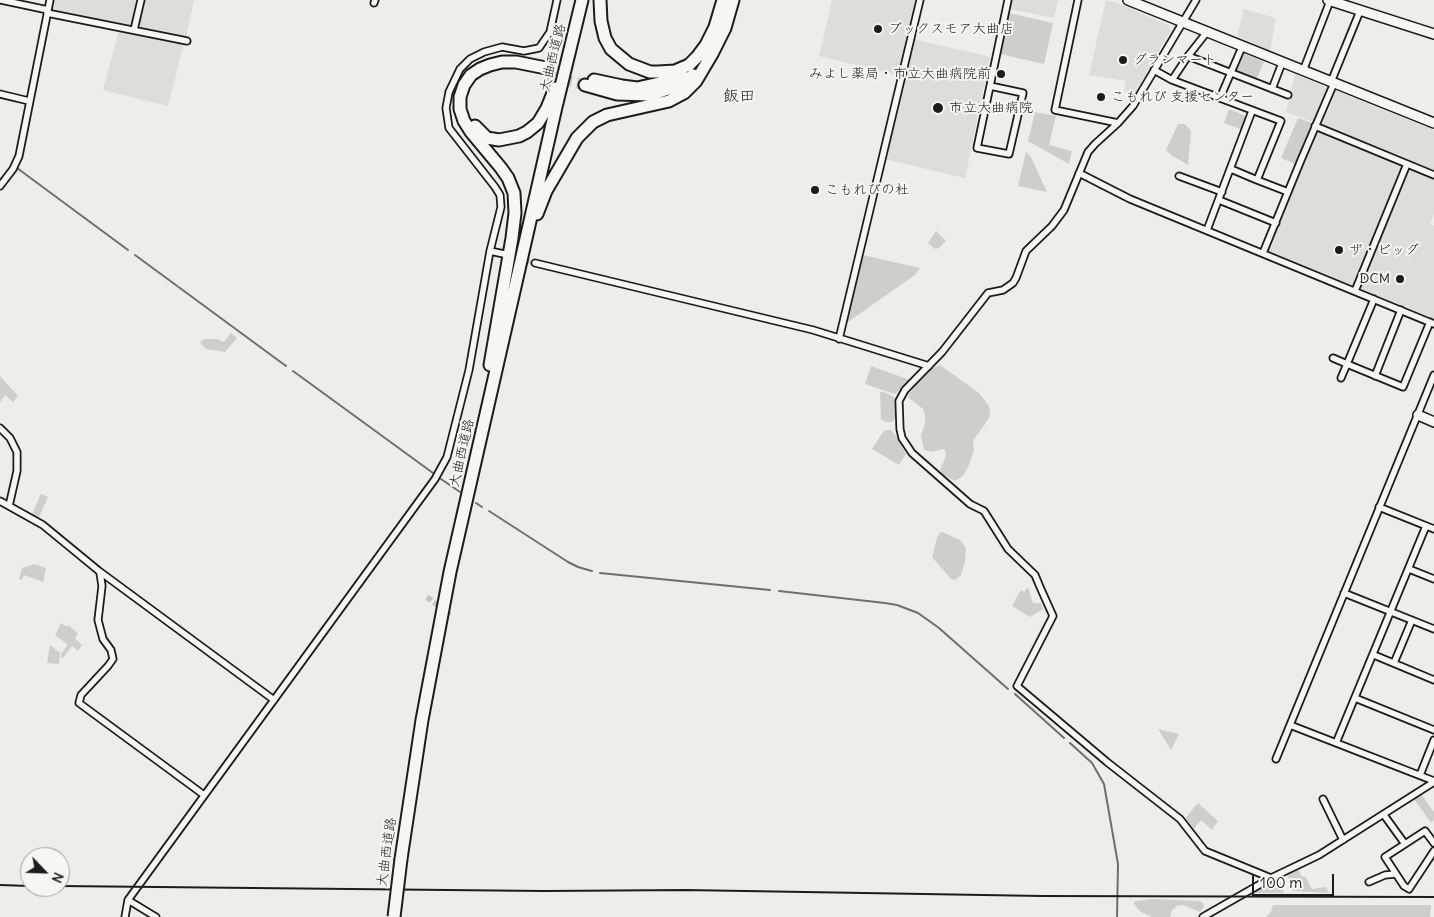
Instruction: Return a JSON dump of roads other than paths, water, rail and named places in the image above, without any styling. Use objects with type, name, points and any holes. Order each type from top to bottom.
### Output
[{"type":"highway","points":[[464,509],[515,213],[514,192],[508,178],[464,121],[460,110],[460,97],[464,85],[471,75],[490,65],[502,62],[516,62],[545,72],[506,69],[484,74],[478,79],[467,96],[467,108],[470,118],[477,130],[487,138],[499,140],[519,136],[527,132],[538,123],[547,108],[582,0]]},
{"type":"highway","name":"大曲西道路","points":[[394,917],[423,712],[450,572],[582,0]]},
{"type":"highway","points":[[600,0],[601,21],[605,38],[611,49],[620,58],[629,64],[650,72],[675,71],[689,65]]},
{"type":"highway","points":[[712,54],[694,75],[685,82],[662,92],[635,96],[617,94],[585,81],[637,88],[664,82],[674,77],[689,65],[706,45],[715,27],[723,0]]},
{"type":"highway","points":[[523,250],[546,191],[577,138],[593,122],[607,115],[669,101],[684,93],[696,81],[712,54],[725,28],[734,0]]},
{"type":"street","points":[[0,6],[1,0],[48,12],[187,41]]},
{"type":"street","points":[[0,186],[20,156],[29,101],[50,0]]},
{"type":"street","points":[[134,30],[141,0]]},
{"type":"street","points":[[125,917],[128,900],[435,479],[447,457],[469,370],[490,251],[500,217],[500,195],[449,128],[446,108],[449,92],[460,69],[470,59],[484,52],[502,47],[524,51],[539,48],[550,32],[557,0]]},
{"type":"street","points":[[839,339],[920,0]]},
{"type":"street","points":[[990,86],[1023,92],[1009,154],[977,148],[1008,0]]},
{"type":"street","points":[[1078,0],[1055,110],[1118,123]]},
{"type":"street","points":[[1128,0],[1434,123]]},
{"type":"street","points":[[1196,0],[1133,106],[1088,152],[1064,210],[1052,226],[1026,251],[1013,283],[1003,290],[988,293],[942,352],[901,395],[899,408],[902,438],[912,453],[970,504],[984,511],[1008,549],[1034,575],[1053,616],[1017,686],[1107,762],[1180,819],[1205,851],[1271,878]]},
{"type":"street","points":[[1303,71],[1329,0],[1434,34]]},
{"type":"street","points":[[1263,253],[1333,83],[1360,11]]},
{"type":"street","points":[[1172,80],[1207,32]]},
{"type":"street","points":[[1220,98],[1242,47]]},
{"type":"street","points":[[1188,56],[1288,95]]},
{"type":"street","points":[[1272,89],[1282,63]]},
{"type":"street","points":[[1154,70],[1172,80],[1280,121],[1257,180]]},
{"type":"street","points":[[0,94],[29,101]]},
{"type":"street","points":[[1207,230],[1252,111]]},
{"type":"street","points":[[1315,126],[1434,175]]},
{"type":"street","points":[[1355,291],[1407,164]]},
{"type":"street","points":[[1231,169],[1288,192]]},
{"type":"street","points":[[1079,173],[1130,199],[1432,323],[1403,387],[1333,358]]},
{"type":"street","points":[[1179,176],[1222,192]]},
{"type":"street","points":[[1218,200],[1276,222]]},
{"type":"street","points":[[490,251],[504,254]]},
{"type":"street","points":[[535,263],[813,330],[929,366]]},
{"type":"street","points":[[1341,378],[1374,299]]},
{"type":"street","points":[[1375,376],[1401,310]]},
{"type":"street","points":[[1276,759],[1434,375]]},
{"type":"street","points":[[1418,415],[1434,422]]},
{"type":"street","points":[[0,428],[10,438],[17,452],[17,471],[9,506]]},
{"type":"street","points":[[0,501],[43,525],[99,571],[274,700]]},
{"type":"street","points":[[1379,507],[1434,530]]},
{"type":"street","points":[[1336,743],[1426,526]]},
{"type":"street","points":[[1408,569],[1434,579]]},
{"type":"street","points":[[99,571],[102,578],[102,586],[98,620],[103,639],[111,650],[113,659],[80,695],[79,703],[204,795]]},
{"type":"street","points":[[1344,593],[1434,629]]},
{"type":"street","points":[[1394,663],[1412,620]]},
{"type":"street","points":[[1374,655],[1434,680]]},
{"type":"street","points":[[1355,698],[1434,730]]},
{"type":"street","points":[[1290,725],[1434,782]]},
{"type":"street","points":[[1420,775],[1434,740]]},
{"type":"street","points":[[1203,917],[1271,878],[1319,856],[1434,782]]},
{"type":"street","points":[[1323,799],[1343,840]]},
{"type":"street","points":[[1384,815],[1404,844]]},
{"type":"street","points":[[1434,843],[1425,831],[1385,857],[1404,886],[1409,889],[1434,851]]},
{"type":"street","points":[[1369,882],[1386,875],[1396,874]]},
{"type":"street","points":[[128,900],[156,917]]},
{"type":"waterway","points":[[17,168],[128,250]]},
{"type":"waterway","points":[[135,255],[286,366]]},
{"type":"waterway","points":[[293,371],[433,473]]},
{"type":"waterway","points":[[441,479],[460,492]]},
{"type":"waterway","points":[[476,503],[482,507]]},
{"type":"waterway","points":[[489,511],[568,562],[592,571]]},
{"type":"waterway","points":[[600,573],[770,590]]},
{"type":"waterway","points":[[779,591],[885,603],[897,605],[918,613],[939,628],[1008,689]]},
{"type":"waterway","points":[[1015,694],[1064,738]]},
{"type":"waterway","points":[[1070,743],[1092,763],[1104,784],[1118,864],[1117,917]]},
{"type":"tunnel","points":[[545,75],[585,85]]},
{"type":"tunnel","points":[[508,256],[535,263]]},
{"type":"tunnel","points":[[427,597],[450,615]]},
{"type":"railway","points":[[0,885],[20,886]]},
{"type":"railway","points":[[70,886],[544,891],[686,890],[1042,896],[1434,897]]},
{"type":"place","name":"ブックスモア大曲店","points":[[878,29]]},
{"type":"place","name":"グランマート","points":[[1123,60]]},
{"type":"place","name":"みよし薬局・市立大曲病院前","points":[[1001,74]]},
{"type":"place","name":"こもれび 支援センター","points":[[1101,97]]},
{"type":"place","name":"市立大曲病院","points":[[938,108]]},
{"type":"place","name":"こもれびの杜","points":[[815,190]]},
{"type":"place","name":"ザ・ビッグ","points":[[1339,250]]},
{"type":"place","name":"DCM","points":[[1400,279]]},
{"type":"district","name":"飯田","points":[[739,96]]}]
